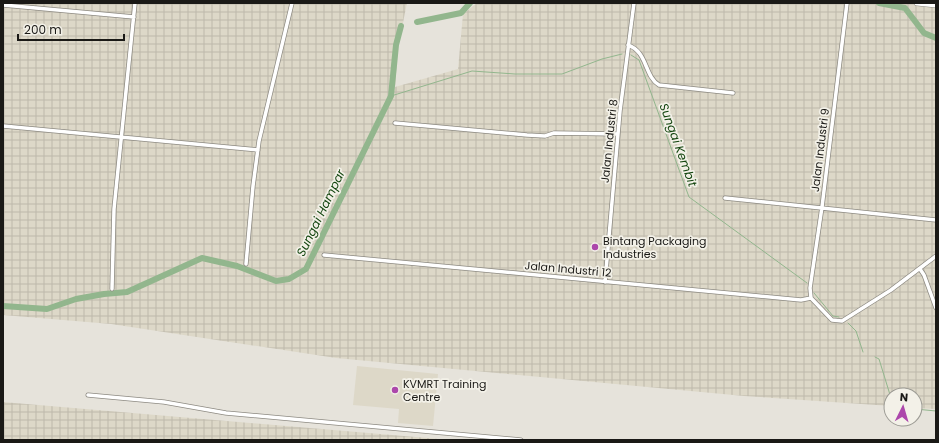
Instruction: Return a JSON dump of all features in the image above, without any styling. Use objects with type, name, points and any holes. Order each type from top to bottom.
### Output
[{"type":"street","points":[[112,289],[114,209],[135,3]]},
{"type":"street","points":[[246,264],[258,150],[292,3]]},
{"type":"street","name":"Jalan Industri 8","points":[[605,282],[618,134],[634,3]]},
{"type":"street","name":"Jalan Industri 9","points":[[811,298],[810,288],[822,207],[847,3]]},
{"type":"street","points":[[917,3],[936,5]]},
{"type":"street","points":[[3,5],[134,17]]},
{"type":"street","points":[[628,45],[640,53],[655,81],[659,85],[733,93]]},
{"type":"street","points":[[395,123],[545,136],[554,133],[618,134]]},
{"type":"street","points":[[3,126],[258,150]]},
{"type":"street","points":[[724,198],[936,220]]},
{"type":"street","name":"Jalan Industri 12","points":[[324,255],[801,300],[811,298]]},
{"type":"street","points":[[811,298],[832,320],[839,322],[892,290],[936,256]]},
{"type":"street","points":[[920,269],[936,308]]},
{"type":"street","points":[[88,395],[164,402],[226,413],[521,440]]},
{"type":"shaded area","points":[[3,3],[407,3],[398,47],[395,87],[458,69],[463,14],[477,3],[936,3],[936,409],[923,408],[923,387],[883,387],[883,405],[744,396],[336,358],[111,324],[3,315]]},
{"type":"shaded area","name":"KVMRT Training Centre","points":[[357,366],[438,374],[433,426],[398,423],[399,409],[353,405]]},
{"type":"shaded area","points":[[3,402],[451,440],[3,440]]},
{"type":"waterway","name":"Sungai Hampar","points":[[417,22],[461,13],[470,3]]},
{"type":"waterway","name":"Sungai Hampar","points":[[879,3],[905,8],[924,33],[936,38]]},
{"type":"waterway","name":"Sungai Hampar","points":[[3,306],[47,309],[76,299],[127,292],[202,258],[237,266],[276,281],[289,279],[306,269],[391,96],[396,45],[401,26]]},
{"type":"waterway","name":"Sungai Kembit","points":[[391,96],[472,71],[515,74],[562,74],[602,59],[622,54]]},
{"type":"waterway","name":"Sungai Kembit","points":[[631,55],[639,60],[689,197],[807,283]]},
{"type":"waterway","name":"Sungai Kembit","points":[[814,293],[833,316],[839,317]]},
{"type":"waterway","name":"Sungai Kembit","points":[[848,323],[856,331],[863,352]]},
{"type":"waterway","name":"Sungai Kembit","points":[[875,357],[879,359],[888,387]]},
{"type":"waterway","name":"Sungai Kembit","points":[[923,410],[936,411]]},
{"type":"place","name":"Bintang Packaging Industries","points":[[595,247]]},
{"type":"place","name":"KVMRT Training Centre","points":[[395,390]]}]
